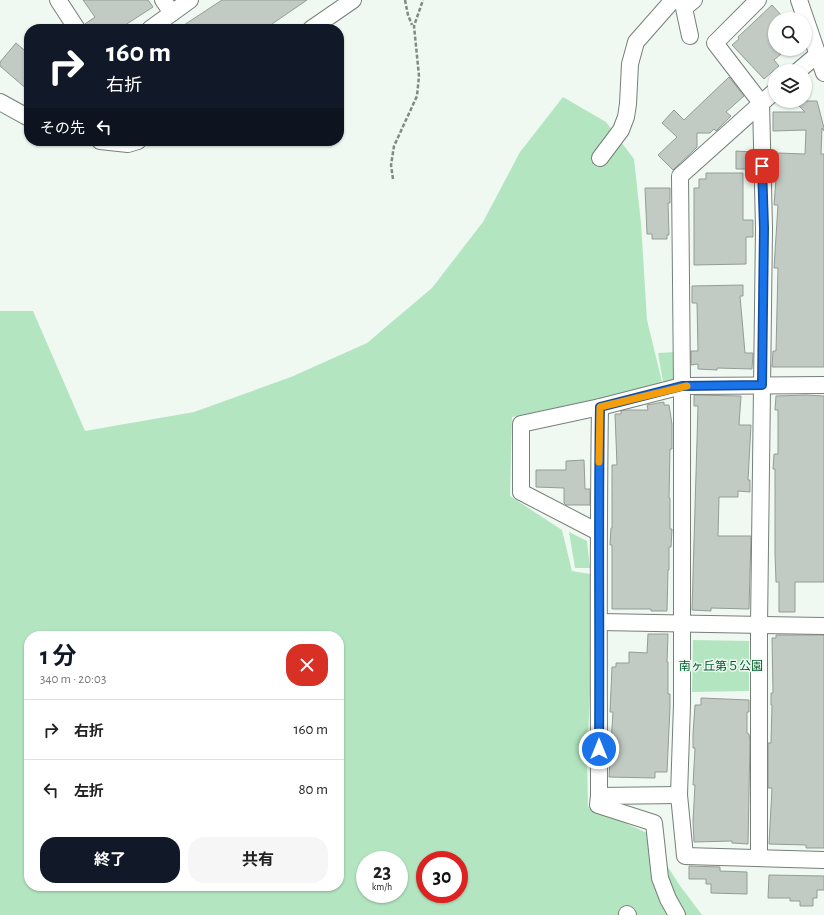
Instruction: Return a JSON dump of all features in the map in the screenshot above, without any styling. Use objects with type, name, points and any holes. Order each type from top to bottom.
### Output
[{"type":"street","points":[[58,0],[74,24]]},
{"type":"street","points":[[154,24],[168,6],[190,0]]},
{"type":"street","points":[[318,24],[353,0]]},
{"type":"street","points":[[600,158],[621,130],[626,117],[630,64],[636,42],[673,0]]},
{"type":"street","points":[[690,36],[684,8],[694,0]]},
{"type":"street","points":[[758,0],[715,42],[761,103],[764,228],[759,626],[759,857]]},
{"type":"street","points":[[799,0],[824,73]]},
{"type":"street","points":[[806,64],[818,54]]},
{"type":"street","points":[[768,97],[680,176],[682,386],[682,704],[679,795],[685,856],[824,860]]},
{"type":"street","points":[[0,102],[24,115]]},
{"type":"street","points":[[598,532],[521,492],[522,424],[600,407],[682,386],[824,385]]},
{"type":"street","points":[[600,407],[598,532],[600,622],[598,805],[654,823],[660,878],[668,899],[677,915]]},
{"type":"street","points":[[600,622],[824,626]]},
{"type":"street","points":[[599,796],[679,795]]},
{"type":"path","points":[[405,0],[412,25]]},
{"type":"path","points":[[393,179],[390,166],[394,146],[417,96],[419,76],[414,26],[423,0]]},
{"type":"green space","points":[[563,97],[606,122],[634,159],[641,223],[647,320],[662,382],[604,398],[512,417],[510,496],[562,530],[572,571],[590,574],[590,693],[587,758],[588,806],[647,833],[678,883],[702,915],[0,915],[0,311],[33,311],[85,431],[194,412],[291,377],[367,343],[432,288],[483,222],[520,152]]},
{"type":"green space","points":[[676,352],[677,380],[663,382],[658,353]]},
{"type":"green space","points":[[569,532],[587,541],[590,568],[575,568]]},
{"type":"green space","name":"南ヶ丘第５公園","points":[[693,640],[749,641],[749,691],[692,692]]},
{"type":"building","points":[[83,0],[148,0],[153,7],[127,24],[85,24],[95,17]]},
{"type":"building","points":[[222,0],[307,0],[272,24],[186,24]]},
{"type":"building","points":[[772,5],[778,12],[768,12],[768,56],[779,56],[774,60],[777,64],[768,64],[768,76],[764,79],[732,45],[739,39],[738,37]]},
{"type":"building","points":[[16,43],[24,50],[24,87],[0,66],[0,62]]},
{"type":"building","points":[[729,77],[744,96],[726,112],[731,116],[716,131],[714,129],[710,133],[697,133],[697,147],[673,170],[658,155],[677,137],[662,123],[674,110],[684,120]]},
{"type":"building","points":[[812,101],[817,101],[824,128],[824,131],[822,128],[821,154],[824,154],[824,367],[772,367],[773,351],[776,351],[778,268],[774,268],[778,205],[774,205],[778,153],[805,154],[806,130],[773,131],[773,112],[805,112],[801,108],[812,108]]},
{"type":"building","points":[[736,151],[752,152],[752,169],[736,169]]},
{"type":"building","points":[[706,173],[743,173],[743,220],[753,220],[753,237],[746,237],[746,264],[694,265],[694,188],[699,188],[699,179],[706,179]]},
{"type":"building","points":[[645,188],[670,188],[670,203],[668,203],[669,235],[667,235],[667,239],[652,239],[652,234],[647,234]]},
{"type":"building","points":[[743,285],[743,296],[740,296],[745,353],[753,353],[752,369],[698,369],[698,364],[691,365],[691,351],[698,351],[697,303],[692,303],[692,286]]},
{"type":"building","points":[[694,395],[741,396],[739,425],[751,425],[748,480],[750,480],[750,492],[738,491],[738,497],[719,497],[718,536],[751,536],[749,609],[711,608],[711,611],[692,610],[698,406],[694,406]]},
{"type":"building","points":[[776,396],[824,396],[824,582],[795,582],[795,612],[779,612],[779,582],[776,582],[775,553],[775,469],[773,469],[774,454],[778,454],[778,410],[775,410]]},
{"type":"building","points":[[664,402],[664,405],[669,405],[672,424],[669,498],[670,529],[672,529],[671,547],[669,547],[667,611],[651,611],[651,609],[612,609],[612,545],[610,545],[612,528],[612,465],[617,465],[615,414],[621,414],[621,411],[625,410],[648,410],[647,405]]},
{"type":"building","points":[[584,460],[585,489],[590,489],[590,505],[566,505],[564,503],[564,488],[536,487],[536,470],[566,470],[566,461]]},
{"type":"building","points":[[648,634],[668,634],[667,662],[670,707],[667,772],[655,772],[655,778],[609,777],[613,712],[610,712],[612,667],[616,667],[616,663],[629,663],[629,652],[647,653]]},
{"type":"building","points":[[776,635],[824,635],[824,848],[806,848],[806,845],[769,844],[772,788],[768,788],[768,743],[771,743],[771,693],[773,693],[772,638],[776,638]]},
{"type":"building","points":[[701,698],[749,700],[749,712],[747,712],[747,733],[749,734],[750,742],[748,844],[732,843],[732,841],[694,842],[693,821],[695,785],[693,785],[695,748],[693,748],[693,734],[695,705],[701,705]]},
{"type":"building","points":[[689,866],[720,867],[720,871],[747,872],[747,894],[711,893],[711,884],[706,884],[706,879],[689,879]]},
{"type":"building","points":[[769,875],[824,876],[824,890],[817,890],[817,898],[813,898],[813,906],[800,906],[800,901],[790,901],[790,898],[768,898]]},
{"type":"slow traffic","points":[[599,462],[600,407],[687,386]]},
{"type":"route","points":[[599,749],[600,622],[598,532],[600,407],[682,386],[762,385],[764,228],[762,166]]}]
